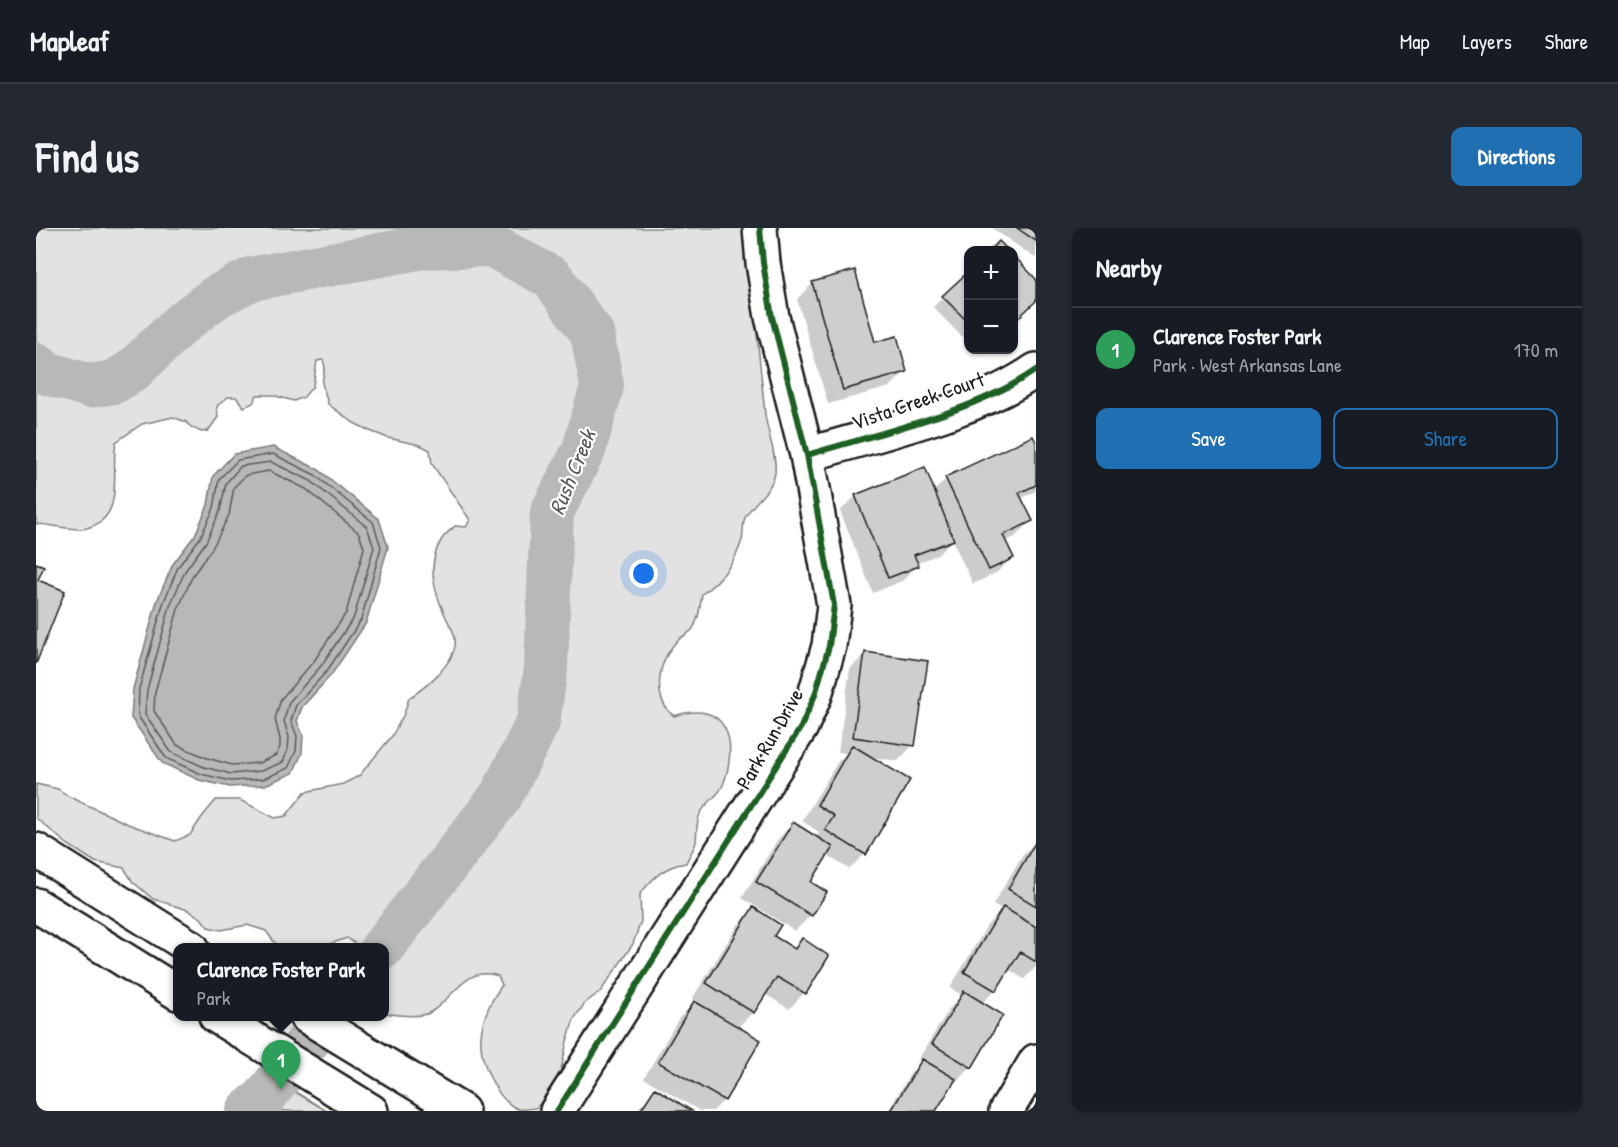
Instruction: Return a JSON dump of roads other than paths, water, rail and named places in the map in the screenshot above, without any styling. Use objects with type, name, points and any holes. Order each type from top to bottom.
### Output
[{"type":"street","name":"Park Run Drive","points":[[557,1111],[801,727],[815,695],[829,646],[834,605],[807,455],[772,317],[760,228]]},
{"type":"street","name":"Vista Creek Court","points":[[807,455],[944,413],[997,392],[1036,370]]},
{"type":"street","points":[[36,850],[185,943]]},
{"type":"street","points":[[36,905],[167,987]]},
{"type":"street","points":[[223,1021],[371,1111]]},
{"type":"street","points":[[313,1021],[462,1111]]},
{"type":"street","points":[[1006,1111],[1036,1061]]},
{"type":"water","points":[[273,447],[319,470],[379,519],[388,547],[366,623],[332,674],[302,707],[297,721],[303,735],[302,753],[293,773],[265,785],[230,787],[199,780],[162,763],[131,718],[133,689],[157,601],[173,564],[195,535],[208,505],[213,476],[234,454]]},
{"type":"waterway","name":"Rush Creek","points":[[36,364],[47,373],[89,386],[114,382],[132,371],[181,324],[216,297],[251,279],[423,247],[491,245],[552,278],[592,333],[602,386],[584,450],[552,512],[546,668],[538,722],[501,796],[386,943]]},
{"type":"waterway","name":"Rush Creek","points":[[248,1111],[263,1099],[324,1021]]},
{"type":"place","name":"Clarence Foster Park","points":[[281,1090]]}]
